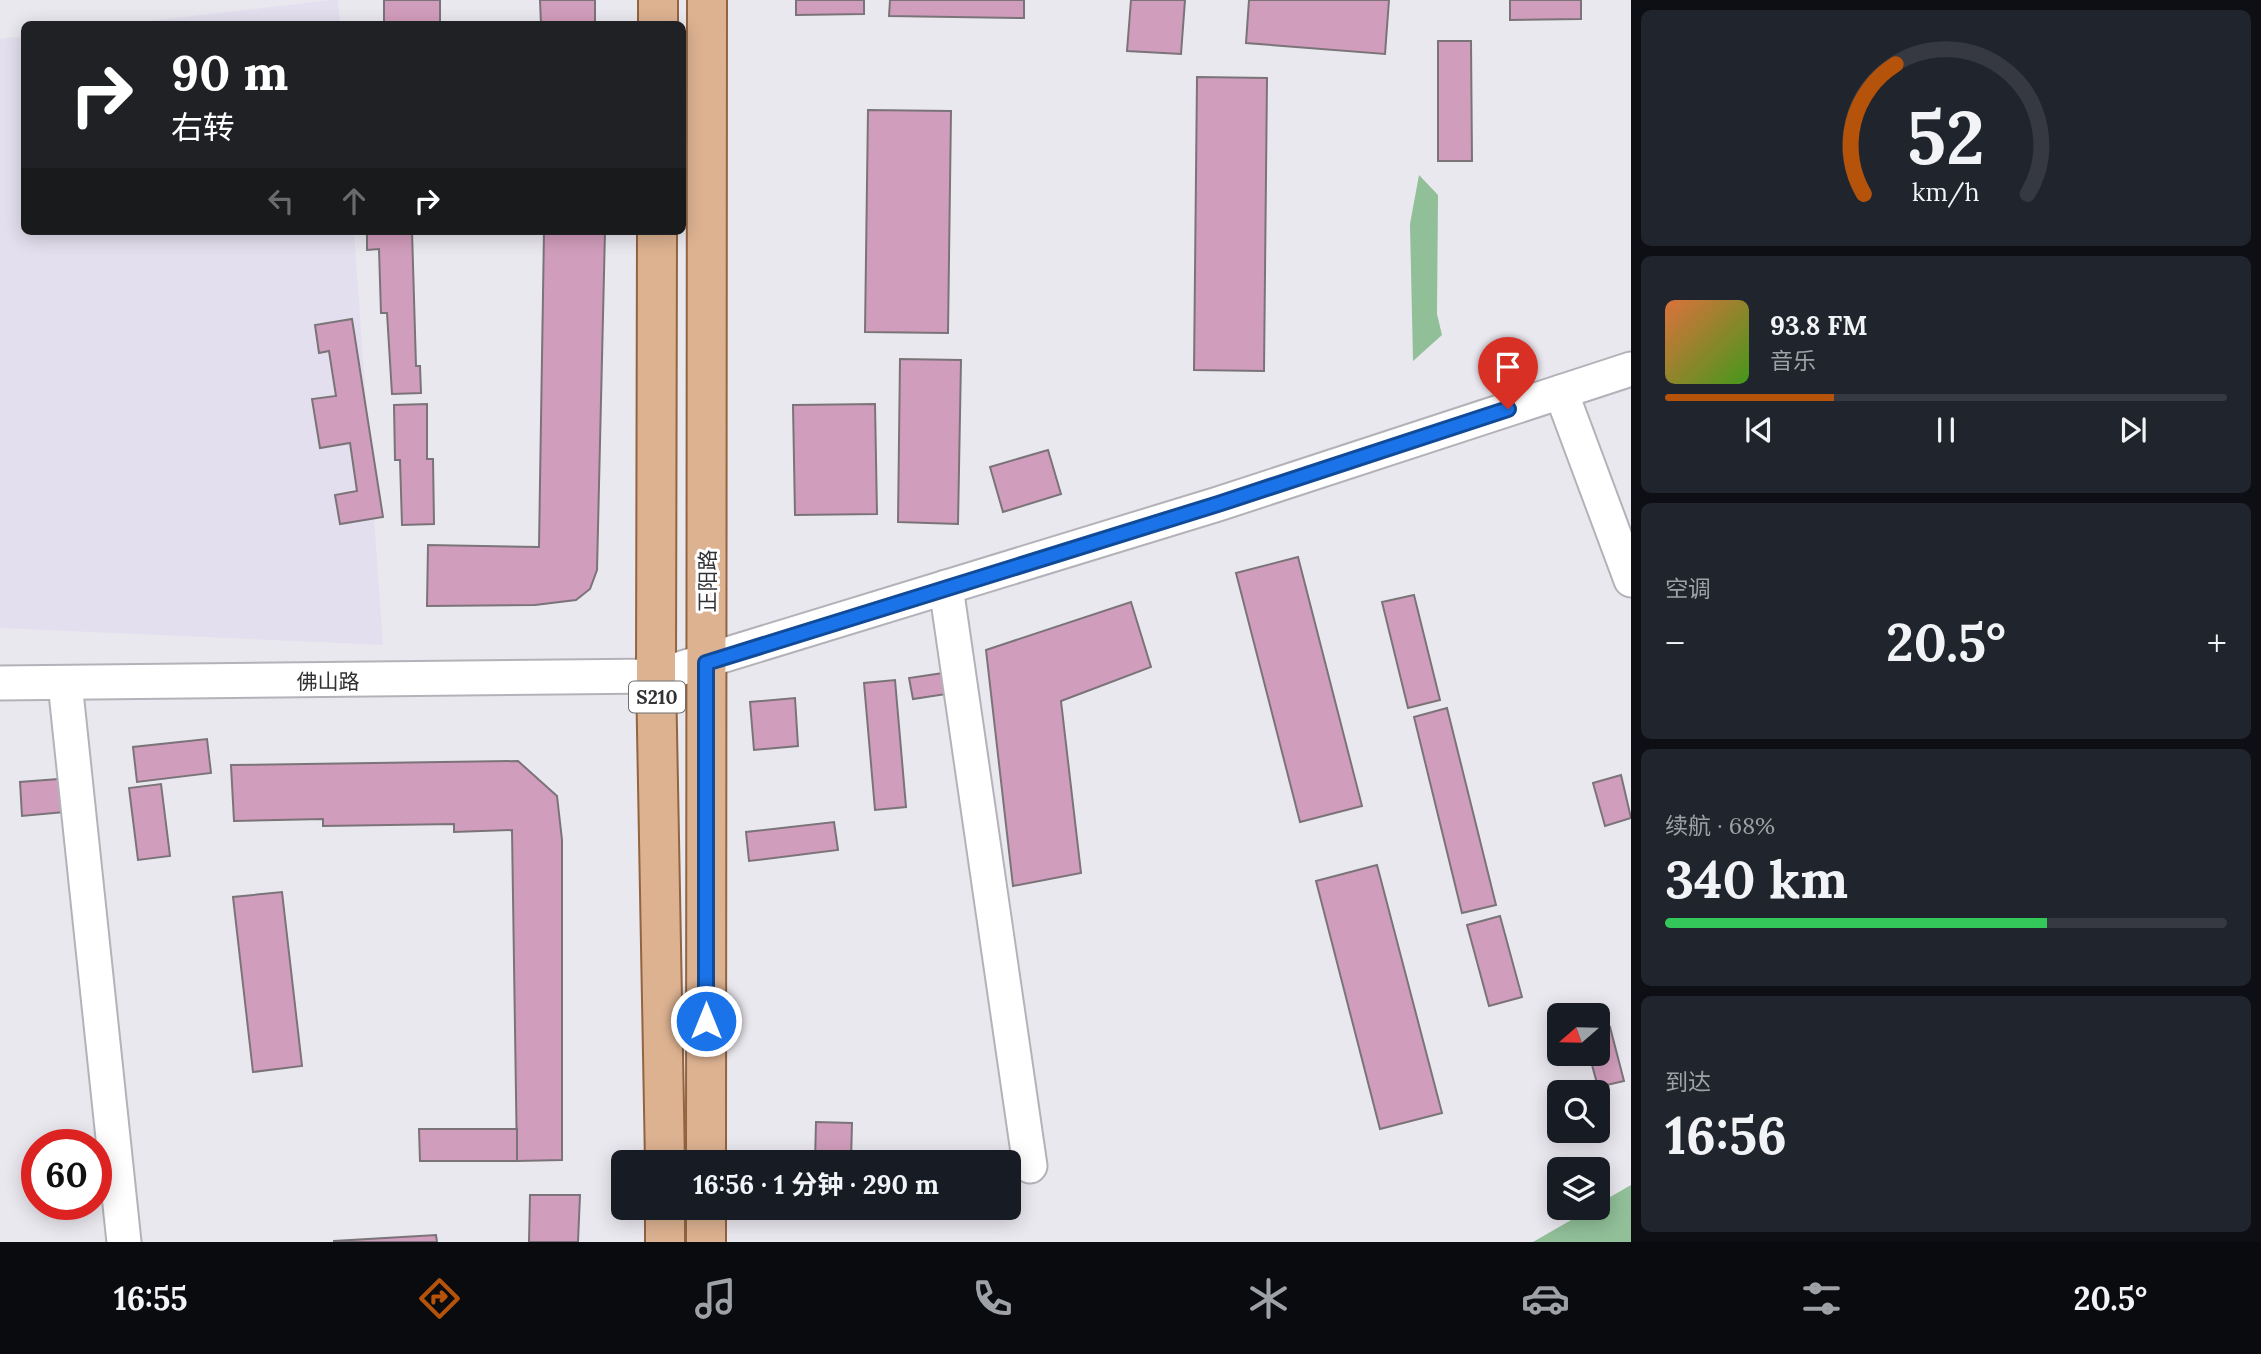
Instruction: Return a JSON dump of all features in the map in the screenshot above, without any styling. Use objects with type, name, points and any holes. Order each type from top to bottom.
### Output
[{"type":"main road","points":[[658,0],[658,21]]},
{"type":"main road","name":"正阳路","points":[[706,1150],[707,0]]},
{"type":"main road","name":"S210","points":[[657,235],[656,676],[665,1150]]},
{"type":"main road","points":[[665,1220],[665,1242]]},
{"type":"main road","points":[[706,1220],[706,1242]]},
{"type":"street","name":"佛山路","points":[[0,683],[656,676],[706,663],[1218,504],[1631,369]]},
{"type":"street","points":[[1561,392],[1631,580]]},
{"type":"street","points":[[946,587],[1030,1166]]},
{"type":"street","points":[[65,683],[124,1242]]},
{"type":"shaded area","points":[[338,0],[340,21],[149,21]]},
{"type":"shaded area","points":[[21,36],[21,235],[354,235],[383,645],[0,628],[0,39]]},
{"type":"green space","points":[[1419,175],[1438,195],[1437,314],[1442,335],[1413,361],[1410,224]]},
{"type":"green space","points":[[1631,1185],[1631,1242],[1533,1242],[1571,1220],[1610,1220],[1610,1197]]},
{"type":"building","points":[[384,0],[440,0],[440,21],[384,21]]},
{"type":"building","points":[[540,0],[595,0],[595,21],[541,21]]},
{"type":"building","points":[[796,0],[864,0],[864,14],[796,15]]},
{"type":"building","points":[[890,0],[1024,0],[1024,18],[889,16]]},
{"type":"building","points":[[1131,0],[1185,0],[1181,54],[1127,51]]},
{"type":"building","points":[[1249,0],[1389,0],[1385,54],[1246,43]]},
{"type":"building","points":[[1510,0],[1581,0],[1581,19],[1510,20]]},
{"type":"building","points":[[1438,41],[1471,41],[1472,161],[1438,161]]},
{"type":"building","points":[[1197,77],[1267,78],[1264,371],[1194,370]]},
{"type":"building","points":[[868,110],[951,111],[948,333],[865,332]]},
{"type":"building","points":[[367,235],[412,235],[416,366],[420,366],[421,393],[392,394],[387,313],[381,313],[379,249],[367,250]]},
{"type":"building","points":[[544,235],[605,235],[597,570],[590,589],[576,600],[535,605],[427,606],[428,545],[539,547]]},
{"type":"building","points":[[352,319],[383,517],[340,524],[335,495],[357,491],[350,443],[320,448],[312,399],[336,396],[329,351],[319,353],[315,325]]},
{"type":"building","points":[[900,359],[961,360],[958,524],[898,522]]},
{"type":"building","points":[[427,404],[427,459],[433,459],[434,524],[402,525],[400,460],[395,460],[394,405]]},
{"type":"building","points":[[875,404],[877,514],[795,515],[793,405]]},
{"type":"building","points":[[1048,450],[1061,494],[1003,512],[990,467]]},
{"type":"building","points":[[1298,557],[1362,806],[1300,822],[1236,573]]},
{"type":"building","points":[[1414,595],[1440,700],[1408,708],[1382,602]]},
{"type":"building","points":[[1131,602],[1151,667],[1061,701],[1081,873],[1013,886],[986,650]]},
{"type":"building","points":[[950,672],[953,693],[913,699],[909,678]]},
{"type":"building","points":[[895,680],[906,807],[875,810],[864,683]]},
{"type":"building","points":[[795,698],[798,746],[754,750],[750,702]]},
{"type":"building","points":[[1447,708],[1496,905],[1462,913],[1414,717]]},
{"type":"building","points":[[207,739],[211,773],[137,782],[133,747]]},
{"type":"building","points":[[518,761],[557,796],[562,840],[562,1160],[517,1161],[512,830],[454,832],[454,824],[323,826],[323,819],[234,821],[231,765]]},
{"type":"building","points":[[1621,775],[1631,818],[1605,826],[1593,783]]},
{"type":"building","points":[[71,778],[75,811],[22,816],[20,782]]},
{"type":"building","points":[[161,784],[170,856],[138,860],[129,788]]},
{"type":"building","points":[[834,822],[838,850],[749,861],[746,832]]},
{"type":"building","points":[[1377,865],[1442,1113],[1380,1129],[1316,881]]},
{"type":"building","points":[[282,892],[302,1066],[253,1072],[233,897]]},
{"type":"building","points":[[1500,916],[1522,997],[1489,1006],[1467,925]]},
{"type":"building","points":[[1610,1027],[1624,1081],[1610,1084],[1610,1080],[1596,1080],[1592,1066],[1610,1066]]},
{"type":"building","points":[[816,1122],[852,1123],[851,1150],[815,1150]]},
{"type":"building","points":[[419,1129],[517,1129],[517,1161],[420,1161]]},
{"type":"building","points":[[530,1195],[580,1195],[578,1242],[529,1242]]},
{"type":"building","points":[[436,1235],[437,1242],[334,1242],[334,1241]]},
{"type":"route","points":[[706,1021],[706,663],[1218,504],[1508,409]]}]
